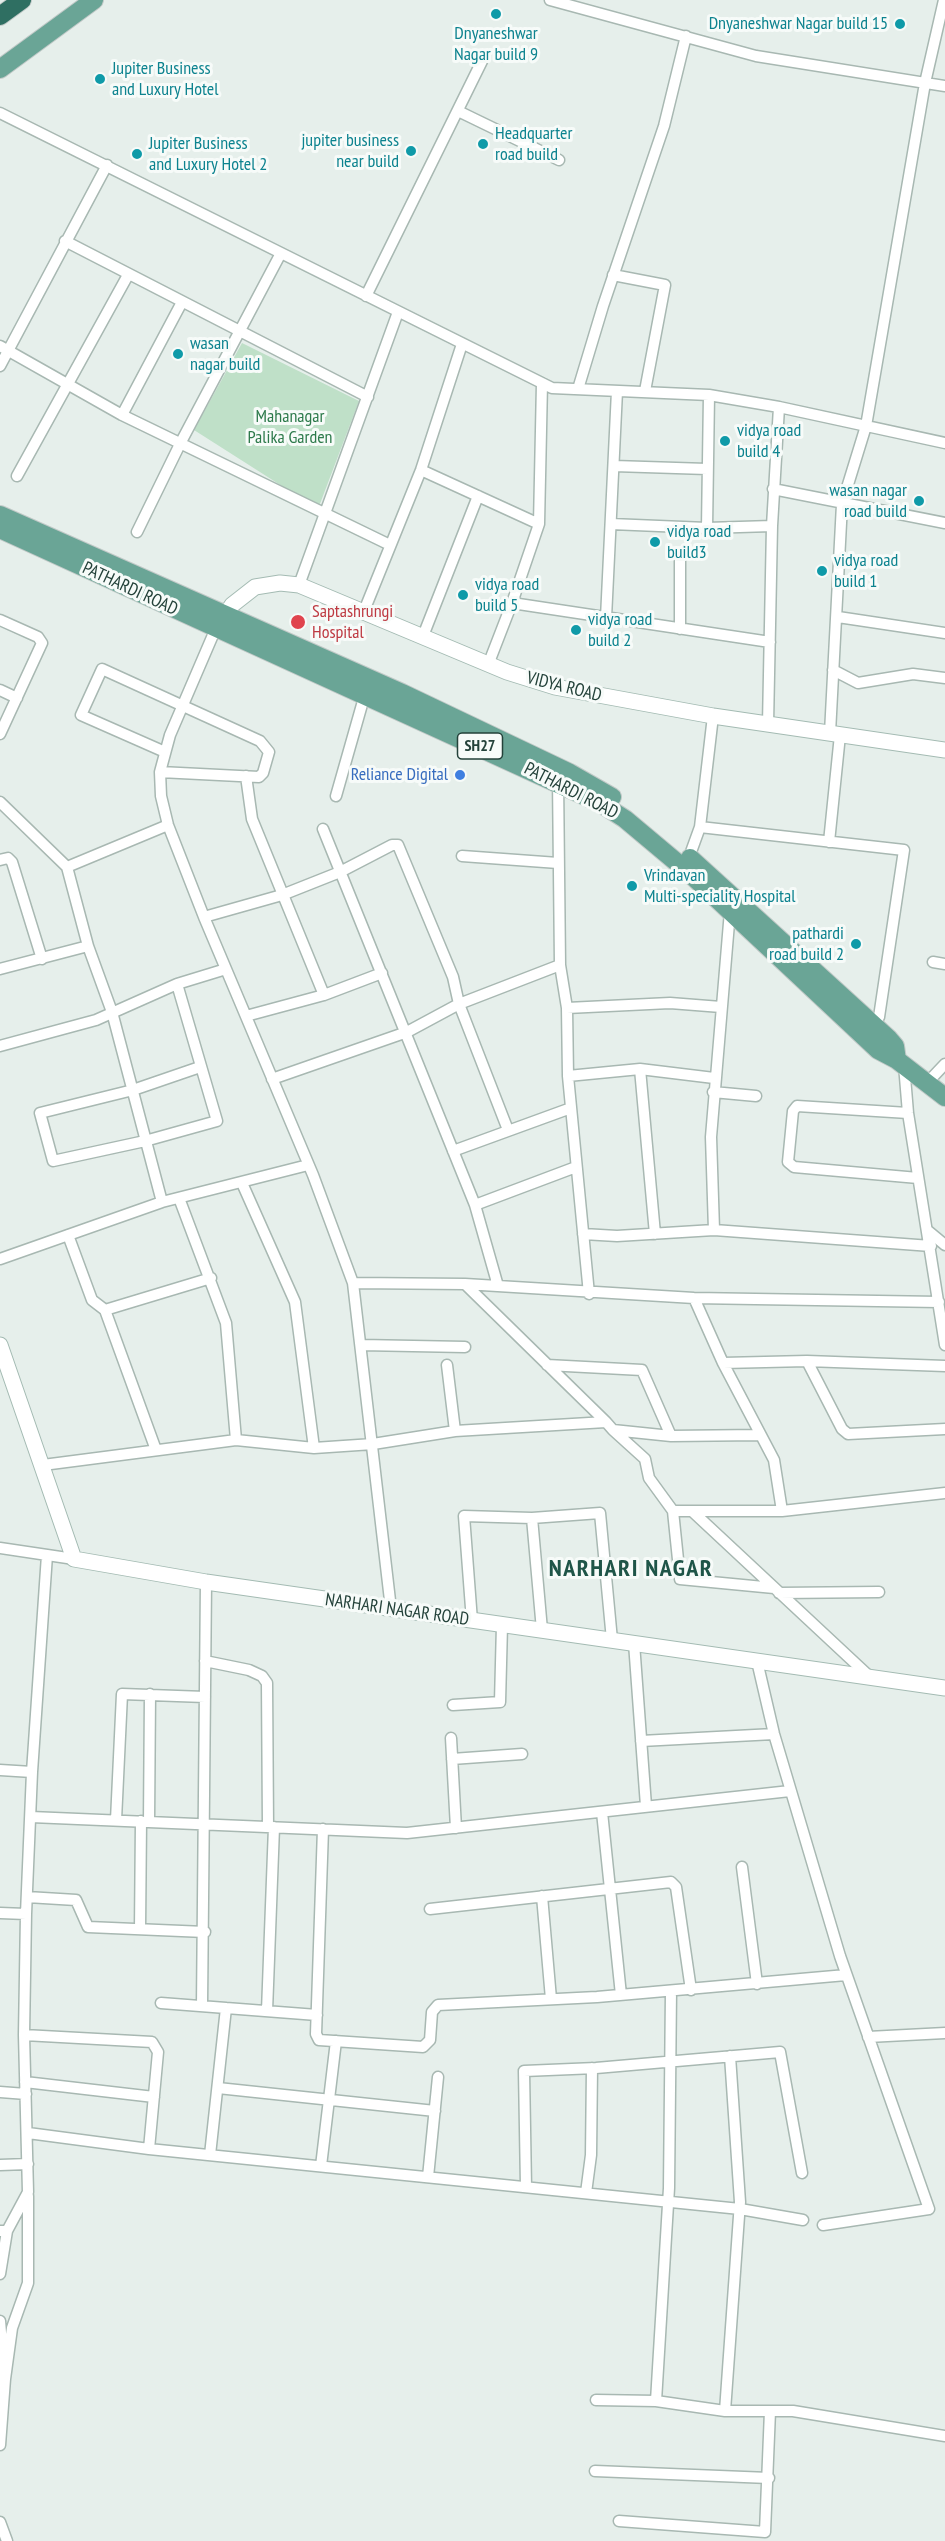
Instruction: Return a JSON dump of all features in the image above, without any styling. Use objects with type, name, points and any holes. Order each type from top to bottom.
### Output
[{"type":"highway","points":[[0,16],[22,0]]},
{"type":"main road","points":[[0,69],[94,0]]},
{"type":"main road","points":[[0,515],[221,622],[402,693],[559,775]]},
{"type":"main road","name":"PATHARDI ROAD","points":[[0,528],[221,622],[365,694],[559,775],[687,863],[869,1031],[878,1050],[900,1063],[945,1097]]},
{"type":"street","points":[[550,0],[756,56],[945,86]]},
{"type":"street","points":[[829,842],[835,734],[833,670],[838,617],[842,504],[866,426],[925,83],[944,0]]},
{"type":"street","points":[[578,389],[613,275],[664,126],[686,36]]},
{"type":"street","points":[[366,296],[482,60]]},
{"type":"street","points":[[458,111],[559,160]]},
{"type":"street","points":[[0,113],[552,388],[709,395],[779,407],[945,443]]},
{"type":"street","points":[[0,366],[4,348],[107,165]]},
{"type":"street","points":[[65,241],[128,275],[240,329],[368,397]]},
{"type":"street","points":[[137,532],[181,442],[281,253]]},
{"type":"street","points":[[17,476],[128,275]]},
{"type":"street","points":[[613,275],[665,285],[645,391]]},
{"type":"street","points":[[122,415],[182,302]]},
{"type":"street","points":[[298,585],[398,312]]},
{"type":"street","points":[[364,611],[421,470],[462,344]]},
{"type":"street","points":[[4,348],[122,415],[318,509],[325,516],[390,545]]},
{"type":"street","points":[[488,665],[539,524],[542,383]]},
{"type":"street","points":[[606,618],[617,391]]},
{"type":"street","points":[[707,528],[709,395]]},
{"type":"street","points":[[768,724],[773,489],[779,407]]},
{"type":"street","points":[[614,466],[707,469]]},
{"type":"street","points":[[421,470],[539,524]]},
{"type":"street","points":[[773,489],[945,523]]},
{"type":"street","points":[[423,636],[478,496]]},
{"type":"street","points":[[611,524],[707,528],[772,526]]},
{"type":"street","points":[[680,559],[680,629]]},
{"type":"street","name":"VIDYA ROAD","points":[[221,622],[239,597],[255,587],[280,583],[298,585],[488,665],[555,687],[713,716],[945,750]]},
{"type":"street","points":[[512,603],[770,642]]},
{"type":"street","points":[[838,617],[945,633]]},
{"type":"street","points":[[0,620],[38,638],[42,643],[0,734]]},
{"type":"street","points":[[221,622],[182,704],[165,752],[160,772],[161,796],[168,825],[204,917],[308,1165],[353,1283],[391,1609]]},
{"type":"street","points":[[160,772],[260,777],[268,758],[266,745],[103,668],[81,712],[82,717],[165,752]]},
{"type":"street","points":[[833,670],[858,683],[913,674],[945,678]]},
{"type":"street","points":[[0,690],[17,698]]},
{"type":"street","points":[[336,796],[365,694]]},
{"type":"street","points":[[687,863],[700,827],[713,716]]},
{"type":"street","points":[[559,775],[560,965],[567,1008],[568,1076],[589,1294]]},
{"type":"street","points":[[246,776],[252,819],[324,994]]},
{"type":"street","points":[[2,807],[67,867],[88,946],[112,1012],[162,1202]]},
{"type":"street","points":[[67,867],[168,825]]},
{"type":"street","points":[[700,827],[904,850],[879,1017],[869,1031]]},
{"type":"street","points":[[323,829],[475,1204],[498,1286]]},
{"type":"street","points":[[204,917],[282,895],[340,872],[392,845],[400,847],[453,977],[459,1004],[508,1130]]},
{"type":"street","points":[[462,856],[558,863]]},
{"type":"street","points":[[0,860],[8,858],[12,862],[42,959]]},
{"type":"street","points":[[714,1230],[711,1137],[713,1092],[732,905]]},
{"type":"street","points":[[0,969],[88,946]]},
{"type":"street","points":[[933,962],[945,964]]},
{"type":"street","points":[[272,1079],[406,1032],[459,1004],[560,965]]},
{"type":"street","points":[[0,1046],[96,1020],[177,984],[226,969]]},
{"type":"street","points":[[246,1017],[324,994],[382,973]]},
{"type":"street","points":[[177,984],[217,1121],[145,1141],[53,1161],[39,1113],[133,1090],[200,1067]]},
{"type":"street","points":[[567,1008],[670,1003],[721,1007]]},
{"type":"street","points":[[900,1063],[945,1345]]},
{"type":"street","points":[[927,1083],[945,1064]]},
{"type":"street","points":[[568,1076],[640,1069],[714,1078]]},
{"type":"street","points":[[640,1069],[655,1234]]},
{"type":"street","points":[[713,1092],[756,1096]]},
{"type":"street","points":[[908,1113],[797,1106],[793,1111],[788,1162],[794,1167],[918,1178]]},
{"type":"street","points":[[453,1151],[571,1108]]},
{"type":"street","points":[[0,1259],[162,1202],[308,1165]]},
{"type":"street","points":[[475,1204],[576,1167]]},
{"type":"street","points":[[242,1183],[295,1302],[314,1448]]},
{"type":"street","points":[[178,1198],[211,1278],[228,1332],[236,1440]]},
{"type":"street","points":[[583,1234],[655,1234],[714,1230],[931,1246]]},
{"type":"street","points":[[927,1230],[945,1245]]},
{"type":"street","points":[[68,1235],[92,1300],[105,1310],[156,1450]]},
{"type":"street","points":[[105,1310],[211,1278]]},
{"type":"street","points":[[353,1283],[465,1284],[589,1294],[694,1298],[939,1302]]},
{"type":"street","points":[[465,1284],[645,1459],[649,1478],[673,1511],[680,1579],[776,1591],[879,1592]]},
{"type":"street","points":[[694,1298],[723,1363],[777,1469],[782,1511]]},
{"type":"street","points":[[0,1345],[74,1559],[0,1548]]},
{"type":"street","points":[[361,1345],[465,1347]]},
{"type":"street","points":[[723,1363],[807,1361],[945,1366]]},
{"type":"street","points":[[807,1361],[842,1429],[848,1434],[945,1429]]},
{"type":"street","points":[[447,1365],[455,1431]]},
{"type":"street","points":[[548,1365],[642,1370],[671,1436]]},
{"type":"street","points":[[43,1465],[236,1440],[314,1448],[373,1444],[455,1431],[609,1426],[671,1436],[759,1435]]},
{"type":"street","points":[[673,1511],[782,1511],[945,1493]]},
{"type":"street","points":[[692,1511],[870,1677]]},
{"type":"street","points":[[472,1621],[464,1516],[532,1518],[600,1513],[612,1640]]},
{"type":"street","points":[[532,1518],[543,1630]]},
{"type":"street","points":[[0,2445],[12,2328],[28,2283],[28,2133],[24,2035],[26,1914],[32,1773],[47,1555]]},
{"type":"street","name":"NARHARI NAGAR ROAD","points":[[74,1559],[206,1582],[945,1688]]},
{"type":"street","points":[[202,2006],[205,1932],[206,1582]]},
{"type":"street","points":[[453,1705],[500,1702],[502,1624]]},
{"type":"street","points":[[634,1643],[646,1806]]},
{"type":"street","points":[[205,1661],[249,1670],[262,1677],[267,1683],[271,1827],[267,2011]]},
{"type":"street","points":[[756,1661],[790,1791],[846,1975],[929,2209],[823,2225]]},
{"type":"street","points":[[116,1820],[121,1697],[126,1693],[205,1697]]},
{"type":"street","points":[[140,1929],[150,1694]]},
{"type":"street","points":[[641,1741],[774,1734]]},
{"type":"street","points":[[451,1738],[456,1828]]},
{"type":"street","points":[[452,1758],[522,1754]]},
{"type":"street","points":[[0,1770],[32,1773]]},
{"type":"street","points":[[31,1817],[323,1828],[393,1834],[790,1791]]},
{"type":"street","points":[[602,1812],[621,1995]]},
{"type":"street","points":[[323,1828],[316,2038],[423,2047],[430,2040],[432,2012],[438,2005],[690,1990],[846,1975]]},
{"type":"street","points":[[742,1867],[757,1983]]},
{"type":"street","points":[[430,1909],[668,1882],[675,1884],[690,1990]]},
{"type":"street","points":[[542,1896],[551,1999]]},
{"type":"street","points":[[27,1897],[76,1900],[88,1927],[205,1932]]},
{"type":"street","points":[[0,1913],[26,1914]]},
{"type":"street","points":[[656,2401],[668,2202],[672,2061],[671,1991]]},
{"type":"street","points":[[161,2003],[317,2014]]},
{"type":"street","points":[[210,2155],[226,2008]]},
{"type":"street","points":[[868,2037],[945,2033]]},
{"type":"street","points":[[24,2035],[152,2042],[158,2052],[149,2149]]},
{"type":"street","points":[[321,2166],[336,2041]]},
{"type":"street","points":[[525,2187],[524,2071],[592,2068],[780,2052],[802,2173]]},
{"type":"street","points":[[725,2411],[740,2209],[730,2056]]},
{"type":"street","points":[[586,2193],[591,2155],[592,2068]]},
{"type":"street","points":[[428,2177],[438,2077]]},
{"type":"street","points":[[25,2082],[154,2097]]},
{"type":"street","points":[[218,2088],[435,2111]]},
{"type":"street","points":[[0,2092],[26,2094]]},
{"type":"street","points":[[28,2133],[149,2149],[740,2209],[803,2220]]},
{"type":"street","points":[[0,2165],[28,2164]]},
{"type":"street","points":[[0,2274],[3,2231],[28,2192]]},
{"type":"street","points":[[0,2321],[5,2379]]},
{"type":"street","points":[[596,2400],[656,2401],[725,2411],[793,2411],[862,2420],[945,2436]]},
{"type":"street","points":[[619,2521],[765,2532],[770,2411]]},
{"type":"street","points":[[595,2471],[769,2478]]},
{"type":"street","points":[[0,2522],[7,2541]]},
{"type":"green space","name":"Mahanagar Palika Garden","points":[[242,343],[359,401],[318,509],[194,430]]},
{"type":"place","name":"Dnyaneshwar Nagar build 9","points":[[496,14]]},
{"type":"place","name":"Dnyaneshwar Nagar build 15","points":[[900,24]]},
{"type":"place","name":"Jupiter Business and Luxury Hotel","points":[[100,79]]},
{"type":"place","name":"Headquarter road build","points":[[483,144]]},
{"type":"place","name":"jupiter business near build","points":[[411,151]]},
{"type":"place","name":"Jupiter Business and Luxury Hotel 2","points":[[137,154]]},
{"type":"place","name":"wasan nagar build","points":[[178,354]]},
{"type":"place","name":"vidya road build 4","points":[[725,441]]},
{"type":"place","name":"wasan nagar road build","points":[[919,501]]},
{"type":"place","name":"vidya road build3","points":[[655,542]]},
{"type":"place","name":"vidya road build 1","points":[[822,571]]},
{"type":"place","name":"vidya road build 5","points":[[463,595]]},
{"type":"place","name":"Saptashrungi Hospital","points":[[298,622]]},
{"type":"place","name":"vidya road build 2","points":[[576,630]]},
{"type":"place","name":"Reliance Digital","points":[[460,775]]},
{"type":"place","name":"Vrindavan Multi-speciality Hospital","points":[[632,886]]},
{"type":"place","name":"pathardi road build 2","points":[[856,944]]},
{"type":"district","name":"NARHARI NAGAR","points":[[631,1569]]}]
